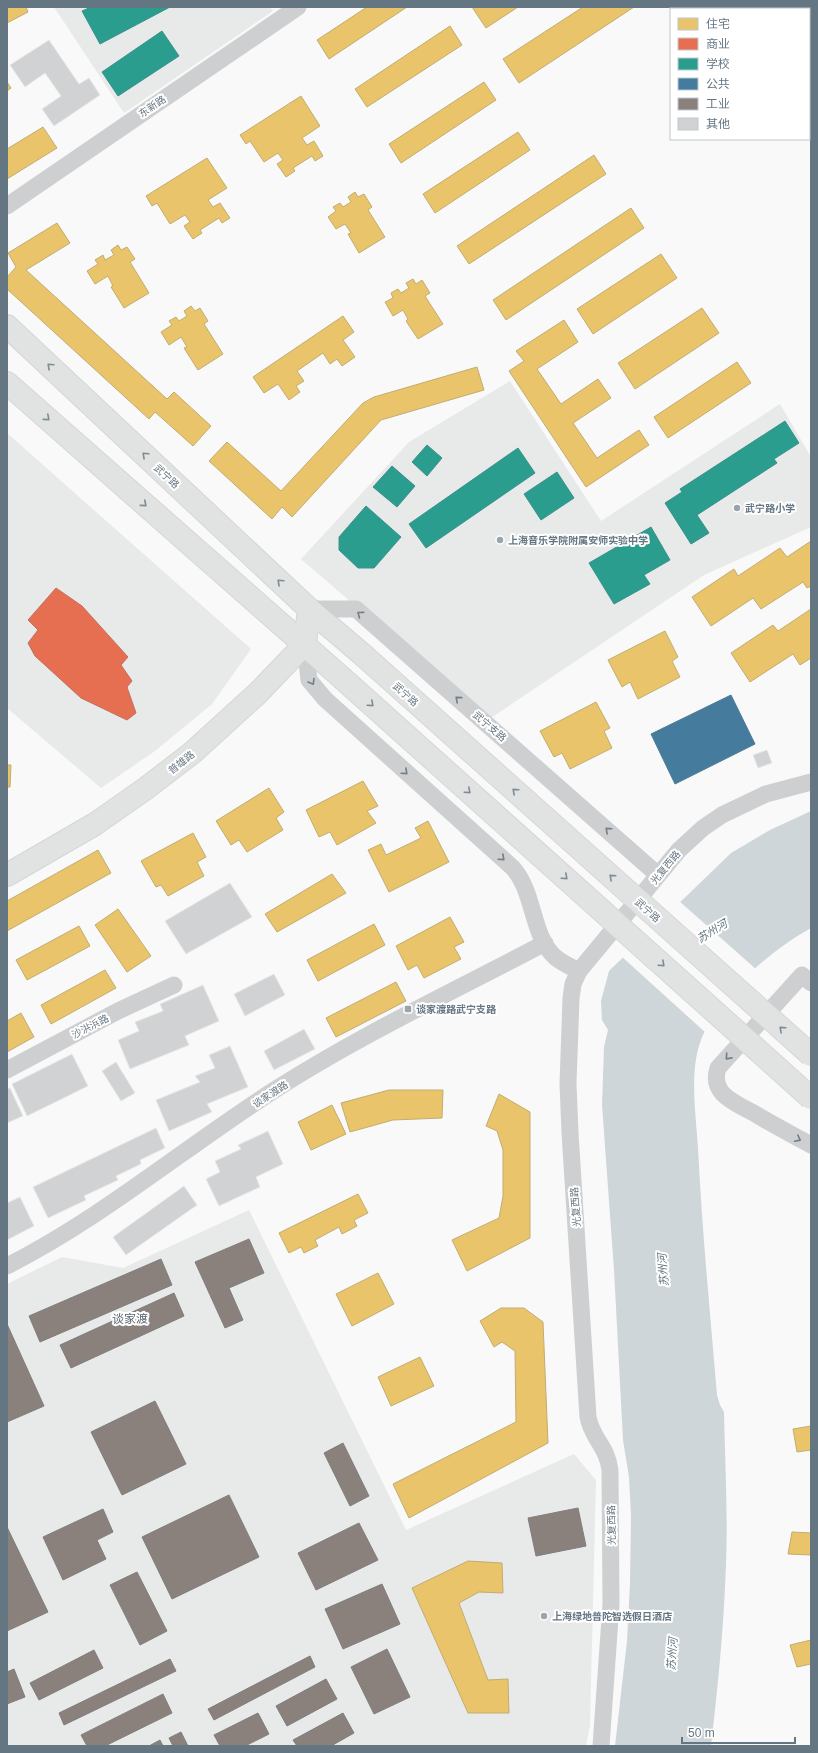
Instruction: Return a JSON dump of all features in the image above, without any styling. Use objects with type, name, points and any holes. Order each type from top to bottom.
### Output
[{"type":"main road","name":"武宁路","points":[[7,326],[309,609],[811,1055]]},
{"type":"main road","points":[[7,383],[305,644],[811,1098]]},
{"type":"main road","points":[[305,644],[309,609]]},
{"type":"main road","name":"普雄路","points":[[7,875],[95,824],[145,789],[192,753],[258,693],[305,644]]},
{"type":"street","name":"东新路","points":[[7,206],[298,7]]},
{"type":"street","name":"武宁支路","points":[[309,609],[356,610],[658,875]]},
{"type":"street","points":[[305,644],[309,680],[325,699],[518,874],[526,889],[545,943],[554,956],[579,971]]},
{"type":"street","name":"光复西路","points":[[601,1746],[611,1604],[610,1470],[609,1458],[590,1427],[588,1416],[570,1133],[568,1064],[569,1016],[573,984],[579,971],[679,850],[712,821],[766,794],[811,782]]},
{"type":"street","name":"谈家渡路","points":[[7,1266],[92,1217],[230,1120],[311,1068],[349,1046],[545,943]]},
{"type":"street","points":[[811,983],[802,975],[718,1068],[716,1078],[721,1091],[733,1103],[811,1145]]},
{"type":"street","name":"沙洪浜路","points":[[7,1070],[118,1012],[174,985]]},
{"type":"shaded area","points":[[54,7],[270,7],[273,11],[124,113]]},
{"type":"shaded area","name":"上海音乐学院附属安师实验中学","points":[[510,381],[601,521],[780,404],[811,457],[811,527],[704,575],[488,720],[301,559],[409,442]]},
{"type":"shaded area","points":[[7,433],[251,649],[212,704],[155,751],[101,788],[7,708]]},
{"type":"shaded area","points":[[249,1210],[406,1530],[574,1454],[596,1480],[590,1725],[586,1746],[7,1746],[7,1284],[62,1257],[123,1268]]},
{"type":"water","name":"苏州河","points":[[811,811],[811,928],[779,949],[732,991],[709,1023],[697,1052],[695,1065],[694,1093],[706,1271],[717,1395],[724,1412],[726,1488],[727,1545],[724,1610],[711,1746],[615,1746],[627,1641],[631,1516],[629,1477],[623,1440],[614,1270],[602,1105],[604,1047],[608,1030],[602,1020],[601,1001],[609,971],[731,853],[770,830]]},
{"type":"pier","points":[[678,900],[757,970],[734,991],[719,1009],[706,1033],[621,956]]},
{"type":"building: 住宅","points":[[7,7],[26,7],[28,12],[7,23]]},
{"type":"building: 住宅","points":[[367,7],[407,7],[329,59],[317,40]]},
{"type":"building: 住宅","points":[[472,7],[518,7],[486,28]]},
{"type":"building: 住宅","points":[[583,7],[634,7],[519,83],[503,59]]},
{"type":"building: 住宅","points":[[450,26],[462,45],[367,107],[355,89]]},
{"type":"building: 住宅","points":[[7,82],[11,88],[7,91]]},
{"type":"building: 住宅","points":[[484,82],[496,100],[401,163],[389,144]]},
{"type":"building: 住宅","points":[[301,96],[320,126],[302,138],[307,145],[314,141],[323,156],[315,161],[312,156],[293,168],[295,171],[286,177],[277,164],[283,160],[278,153],[264,162],[250,141],[246,144],[240,135]]},
{"type":"building: 住宅","points":[[43,127],[57,148],[7,179],[7,149]]},
{"type":"building: 住宅","points":[[518,132],[530,150],[435,213],[423,194]]},
{"type":"building: 住宅","points":[[594,155],[606,174],[469,264],[457,246]]},
{"type":"building: 住宅","points":[[207,158],[227,188],[208,200],[213,207],[220,203],[230,218],[222,223],[219,218],[200,230],[202,233],[193,239],[184,226],[190,222],[185,215],[170,224],[157,203],[152,206],[146,196]]},
{"type":"building: 住宅","points":[[355,192],[358,197],[364,194],[372,207],[368,210],[385,237],[359,253],[348,234],[351,233],[345,224],[336,229],[328,217],[336,211],[333,207],[340,203],[343,207],[351,202],[348,197]]},
{"type":"building: 住宅","points":[[631,208],[644,228],[506,320],[493,300]]},
{"type":"building: 住宅","points":[[57,223],[70,243],[26,270],[167,399],[174,392],[211,426],[193,446],[155,412],[149,419],[7,289],[7,277],[16,267],[8,253]]},
{"type":"building: 住宅","points":[[118,245],[121,250],[127,247],[135,259],[130,262],[149,293],[124,308],[111,287],[113,286],[108,276],[95,284],[87,271],[98,264],[95,260],[103,255],[105,260],[114,255],[111,250]]},
{"type":"building: 住宅","points":[[661,254],[677,278],[593,334],[577,309]]},
{"type":"building: 住宅","points":[[413,279],[416,284],[422,280],[430,293],[425,296],[443,324],[418,339],[406,321],[408,319],[403,310],[393,316],[385,302],[393,298],[391,293],[398,289],[401,293],[409,288],[406,283]]},
{"type":"building: 住宅","points":[[191,306],[195,311],[200,308],[208,321],[204,324],[223,354],[198,370],[184,348],[187,347],[181,337],[169,345],[161,332],[172,325],[169,321],[176,317],[179,321],[187,316],[184,311]]},
{"type":"building: 住宅","points":[[702,308],[719,333],[635,389],[618,363]]},
{"type":"building: 住宅","points":[[343,316],[354,332],[343,340],[355,357],[342,366],[337,359],[330,364],[323,353],[297,371],[304,381],[296,386],[300,392],[289,400],[278,384],[264,393],[253,377]]},
{"type":"building: 住宅","points":[[564,320],[578,342],[537,369],[561,404],[598,379],[611,398],[573,423],[597,458],[639,430],[649,445],[586,487],[509,371],[524,361],[516,351]]},
{"type":"building: 住宅","points":[[737,362],[751,383],[668,438],[654,417]]},
{"type":"building: 住宅","points":[[477,367],[484,390],[381,420],[292,517],[282,507],[272,519],[209,461],[227,442],[281,491],[363,403],[374,397]]},
{"type":"building: 住宅","points":[[811,541],[811,586],[807,588],[803,582],[761,609],[753,598],[711,626],[692,597],[734,569],[738,576],[780,548],[787,557]]},
{"type":"building: 住宅","points":[[811,609],[811,658],[800,665],[793,654],[750,682],[731,653],[773,625],[778,631]]},
{"type":"building: 住宅","points":[[665,631],[678,657],[672,661],[680,677],[638,699],[630,682],[622,687],[608,660]]},
{"type":"building: 住宅","points":[[596,702],[610,728],[604,731],[612,748],[570,769],[562,753],[554,757],[540,731]]},
{"type":"building: 住宅","points":[[7,765],[11,765],[10,787],[7,787]]},
{"type":"building: 住宅","points":[[363,781],[378,806],[367,811],[376,823],[337,845],[330,832],[319,837],[306,810]]},
{"type":"building: 住宅","points":[[269,788],[284,812],[276,818],[283,830],[247,852],[239,840],[231,845],[216,821]]},
{"type":"building: 住宅","points":[[428,821],[449,862],[389,892],[368,850],[381,844],[386,855],[421,838],[415,828]]},
{"type":"building: 住宅","points":[[193,833],[206,857],[197,862],[204,876],[168,896],[161,885],[156,887],[141,861]]},
{"type":"building: 住宅","points":[[98,850],[111,873],[7,931],[7,901]]},
{"type":"building: 住宅","points":[[332,874],[346,893],[277,932],[265,914]]},
{"type":"building: 住宅","points":[[118,909],[151,956],[127,972],[95,925]]},
{"type":"building: 住宅","points":[[450,917],[464,942],[454,947],[461,959],[424,978],[417,965],[408,970],[396,946]]},
{"type":"building: 住宅","points":[[374,924],[385,945],[318,981],[307,960]]},
{"type":"building: 住宅","points":[[79,926],[90,946],[27,980],[16,960]]},
{"type":"building: 住宅","points":[[105,970],[116,988],[51,1024],[41,1005]]},
{"type":"building: 住宅","points":[[396,982],[406,1001],[336,1037],[326,1018]]},
{"type":"building: 住宅","points":[[21,1013],[34,1037],[7,1052],[7,1021]]},
{"type":"building: 住宅","points":[[389,1090],[443,1090],[442,1118],[393,1120],[350,1132],[341,1103]]},
{"type":"building: 住宅","points":[[499,1094],[530,1112],[530,1238],[467,1271],[452,1240],[499,1218],[503,1196],[503,1150],[497,1131],[486,1126]]},
{"type":"building: 住宅","points":[[332,1105],[346,1134],[311,1150],[298,1122]]},
{"type":"building: 住宅","points":[[358,1194],[368,1213],[354,1220],[357,1226],[342,1234],[339,1227],[315,1240],[318,1246],[304,1253],[301,1247],[289,1253],[279,1233]]},
{"type":"building: 住宅","points":[[378,1273],[394,1304],[352,1326],[336,1294]]},
{"type":"building: 住宅","points":[[501,1308],[524,1308],[543,1322],[548,1443],[409,1518],[393,1484],[516,1422],[515,1351],[502,1342],[494,1347],[480,1321]]},
{"type":"building: 住宅","points":[[420,1357],[434,1386],[391,1406],[378,1377]]},
{"type":"building: 住宅","points":[[811,1426],[811,1450],[797,1452],[793,1429]]},
{"type":"building: 住宅","points":[[792,1532],[811,1533],[811,1555],[788,1554]]},
{"type":"building: 住宅","points":[[468,1561],[502,1563],[503,1593],[479,1592],[459,1603],[488,1680],[508,1679],[509,1713],[468,1713],[412,1588]]},
{"type":"building: 住宅","points":[[811,1640],[811,1664],[797,1667],[790,1645]]},
{"type":"building: 商业","points":[[56,588],[82,606],[128,657],[121,665],[132,681],[127,687],[136,713],[127,720],[81,698],[35,656],[28,643],[38,630],[28,620]]},
{"type":"building: 学校","points":[[91,7],[170,7],[100,44],[82,11]]},
{"type":"building: 学校","points":[[162,31],[179,56],[118,96],[102,72]]},
{"type":"building: 学校","points":[[785,421],[799,443],[774,459],[777,463],[697,515],[709,533],[691,544],[665,503],[682,492],[680,489]]},
{"type":"building: 学校","points":[[427,445],[442,458],[427,476],[412,462]]},
{"type":"building: 学校","points":[[518,448],[535,473],[426,548],[409,524]]},
{"type":"building: 学校","points":[[392,466],[415,486],[397,507],[373,487]]},
{"type":"building: 学校","points":[[557,472],[574,498],[541,520],[524,494]]},
{"type":"building: 学校","points":[[366,506],[401,537],[374,568],[358,568],[339,550],[339,537]]},
{"type":"building: 学校","points":[[651,527],[670,560],[644,575],[650,584],[614,604],[589,563]]},
{"type":"building: 公共","points":[[731,695],[755,744],[675,784],[651,734]]},
{"type":"building: 工业","points":[[249,1239],[264,1273],[229,1288],[243,1320],[225,1328],[195,1262]]},
{"type":"building: 工业","points":[[161,1259],[172,1285],[40,1342],[29,1316]]},
{"type":"building: 工业","points":[[174,1293],[184,1316],[71,1368],[60,1345]]},
{"type":"building: 工业","points":[[7,1324],[44,1406],[7,1422]]},
{"type":"building: 工业","points":[[155,1401],[186,1464],[122,1495],[91,1432]]},
{"type":"building: 工业","points":[[343,1443],[369,1496],[350,1506],[324,1453]]},
{"type":"building: 工业","points":[[229,1495],[259,1557],[172,1599],[142,1537]]},
{"type":"building: 工业","points":[[578,1508],[586,1546],[536,1556],[528,1518]]},
{"type":"building: 工业","points":[[103,1509],[113,1532],[97,1540],[106,1559],[63,1580],[43,1537]]},
{"type":"building: 工业","points":[[359,1523],[378,1560],[316,1590],[298,1553]]},
{"type":"building: 工业","points":[[7,1527],[48,1612],[7,1631]]},
{"type":"building: 工业","points":[[137,1572],[167,1631],[140,1645],[110,1585]]},
{"type":"building: 工业","points":[[382,1584],[400,1624],[343,1649],[325,1609]]},
{"type":"building: 工业","points":[[387,1649],[410,1697],[374,1714],[351,1667]]},
{"type":"building: 工业","points":[[94,1650],[103,1668],[39,1700],[30,1683]]},
{"type":"building: 工业","points":[[310,1656],[315,1667],[214,1720],[208,1709]]},
{"type":"building: 工业","points":[[170,1659],[176,1671],[64,1725],[59,1713]]},
{"type":"building: 工业","points":[[14,1669],[25,1697],[7,1704],[7,1672]]},
{"type":"building: 工业","points":[[326,1679],[337,1699],[287,1726],[276,1706]]},
{"type":"building: 工业","points":[[163,1694],[172,1713],[105,1746],[87,1746],[81,1735]]},
{"type":"building: 工业","points":[[258,1713],[269,1734],[245,1746],[220,1746],[214,1735]]},
{"type":"building: 工业","points":[[343,1713],[354,1733],[331,1746],[297,1746],[293,1740]]},
{"type":"building: 工业","points":[[181,1732],[188,1746],[173,1746],[169,1738]]},
{"type":"building: 工业","points":[[160,1740],[163,1746],[149,1746]]},
{"type":"building: 其他","points":[[676,7],[696,8],[676,8]]},
{"type":"building: 其他","points":[[699,7],[714,7],[712,8]]},
{"type":"building: 其他","points":[[735,7],[767,7],[766,8],[734,8]]},
{"type":"building: 其他","points":[[793,7],[794,8],[772,8]]},
{"type":"building: 其他","points":[[811,7],[811,18],[810,8],[804,8]]},
{"type":"building: 其他","points":[[811,37],[810,59],[810,38]]},
{"type":"building: 其他","points":[[49,40],[79,84],[89,78],[100,95],[54,126],[42,109],[61,96],[45,73],[25,87],[10,65]]},
{"type":"building: 其他","points":[[767,750],[772,763],[758,768],[753,755]]},
{"type":"building: 其他","points":[[230,883],[252,917],[186,954],[165,921]]},
{"type":"building: 其他","points":[[274,974],[285,995],[245,1016],[234,994]]},
{"type":"building: 其他","points":[[203,985],[219,1021],[185,1036],[189,1045],[130,1069],[118,1040],[139,1031],[135,1022],[163,1011],[160,1004]]},
{"type":"building: 其他","points":[[304,1029],[315,1049],[274,1070],[264,1051]]},
{"type":"building: 其他","points":[[230,1046],[248,1087],[207,1104],[212,1112],[169,1131],[156,1100],[200,1082],[195,1076],[215,1068],[209,1055]]},
{"type":"building: 其他","points":[[72,1054],[88,1086],[27,1116],[12,1084]]},
{"type":"building: 其他","points":[[116,1062],[135,1093],[121,1101],[102,1071]]},
{"type":"building: 其他","points":[[10,1088],[23,1116],[7,1123],[7,1089]]},
{"type":"building: 其他","points":[[156,1128],[165,1148],[140,1160],[141,1164],[116,1176],[118,1180],[84,1196],[86,1200],[48,1218],[33,1187]]},
{"type":"building: 其他","points":[[268,1131],[283,1164],[256,1177],[260,1187],[219,1206],[206,1179],[220,1172],[215,1161],[241,1149],[238,1145]]},
{"type":"building: 其他","points":[[184,1186],[197,1205],[126,1255],[113,1237]]},
{"type":"building: 其他","points":[[20,1197],[34,1226],[7,1240],[7,1203]]},
{"type":"place","name":"武宁路小学","points":[[737,508]]},
{"type":"place","name":"上海音乐学院附属安师实验中学","points":[[500,540]]},
{"type":"place","name":"谈家渡路武宁支路","points":[[408,1009]]},
{"type":"place","name":"上海绿地普陀智选假日酒店","points":[[544,1616]]},
{"type":"district","name":"谈家渡","points":[[130,1319]]}]
